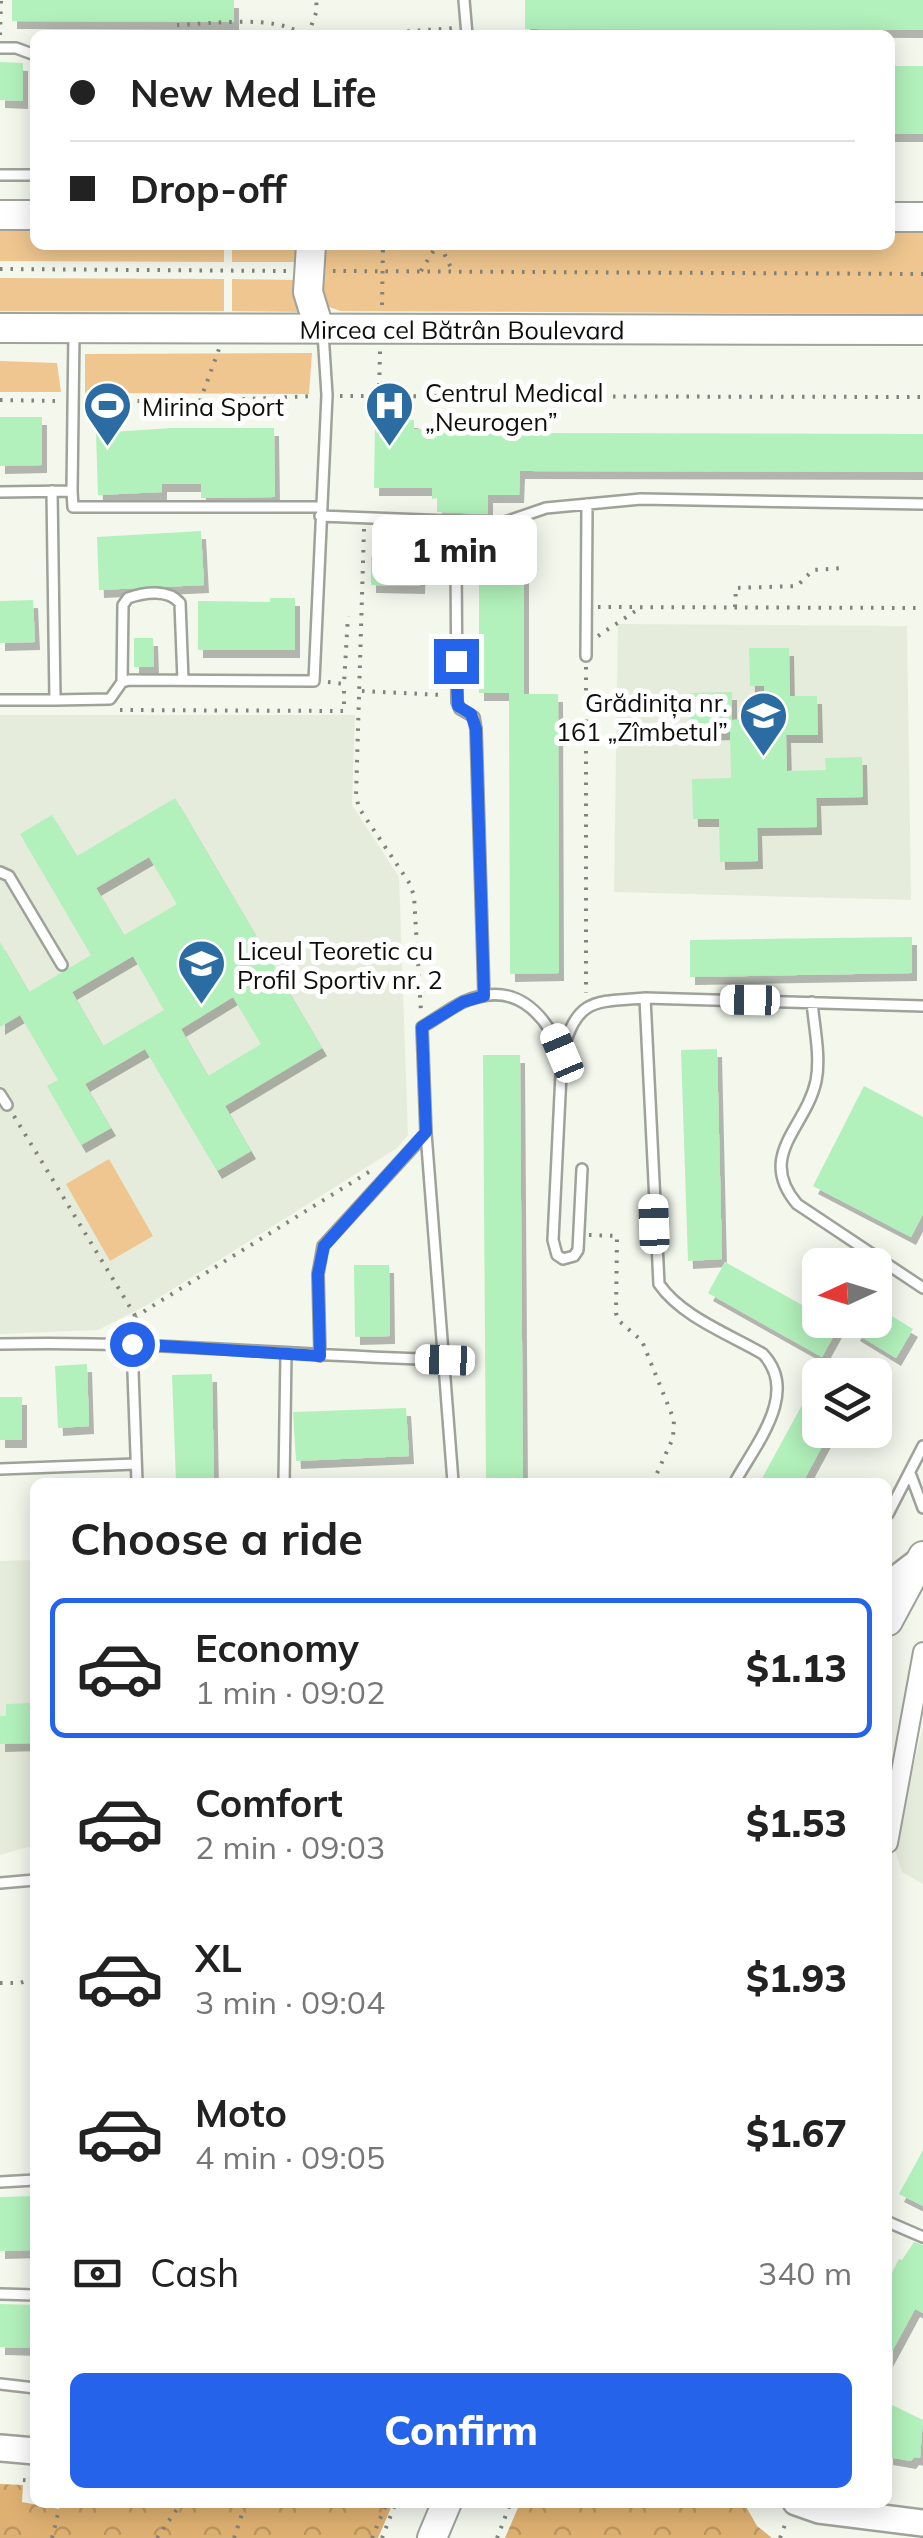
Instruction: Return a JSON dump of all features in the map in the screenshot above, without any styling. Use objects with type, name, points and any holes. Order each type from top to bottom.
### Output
[{"type":"main road","points":[[0,215],[30,216]]},
{"type":"main road","points":[[895,217],[923,217]]},
{"type":"main road","points":[[316,258],[308,292],[321,328]]},
{"type":"main road","name":"Mircea cel Bătrân Boulevard","points":[[0,328],[923,330]]},
{"type":"main road","points":[[892,1583],[922,1558]]},
{"type":"main road","points":[[892,1614],[922,1558]]},
{"type":"main road","points":[[0,2448],[30,2451]]},
{"type":"main road","points":[[432,2538],[444,2508]]},
{"type":"main road","points":[[791,2512],[819,2510],[923,2524]]},
{"type":"street","points":[[892,1821],[923,1652]]},
{"type":"lane","points":[[464,0],[467,30]]},
{"type":"lane","points":[[0,48],[30,53]]},
{"type":"lane","points":[[0,174],[30,174]]},
{"type":"lane","points":[[122,682],[314,681],[327,396],[321,328]]},
{"type":"lane","points":[[74,329],[73,507],[320,512],[364,518],[502,523],[546,508],[642,499],[923,504]]},
{"type":"lane","points":[[0,492],[72,490]]},
{"type":"lane","points":[[52,491],[55,700]]},
{"type":"lane","points":[[586,656],[587,504]]},
{"type":"lane","points":[[456,560],[458,706],[471,714],[476,729],[484,996]]},
{"type":"lane","points":[[0,700],[110,698],[122,682],[122,606],[128,598],[149,594],[170,594],[180,603],[184,680]]},
{"type":"lane","points":[[0,872],[10,876],[62,965]]},
{"type":"lane","points":[[453,1478],[426,1132],[422,1027],[463,1002],[484,996],[524,1001],[544,1018],[562,1053]]},
{"type":"lane","points":[[645,998],[659,1284],[669,1299],[682,1308],[763,1354],[778,1378],[776,1404],[737,1478]]},
{"type":"lane","points":[[582,1169],[581,1234],[574,1256],[562,1260],[556,1255],[553,1240],[562,1053],[570,1023],[580,1010],[645,998],[923,1006]]},
{"type":"lane","points":[[812,1002],[818,1078],[781,1154],[781,1175],[787,1192],[796,1204],[923,1288]]},
{"type":"lane","points":[[0,1094],[6,1105]]},
{"type":"lane","points":[[320,1356],[318,1274],[324,1246],[426,1132]]},
{"type":"lane","points":[[0,1344],[109,1342],[445,1360]]},
{"type":"lane","points":[[132,1344],[137,1478]]},
{"type":"lane","points":[[284,1478],[286,1354]]},
{"type":"lane","points":[[892,1506],[923,1446]]},
{"type":"lane","points":[[0,1469],[136,1464]]},
{"type":"lane","points":[[910,1472],[923,1508]]},
{"type":"lane","points":[[0,1882],[30,1880]]},
{"type":"lane","points":[[0,2182],[30,2180]]},
{"type":"lane","points":[[892,2224],[923,2236]]},
{"type":"lane","points":[[0,2294],[30,2295]]},
{"type":"lane","points":[[0,2384],[30,2387]]},
{"type":"path","points":[[0,35],[1,0]]},
{"type":"path","points":[[308,30],[317,10],[316,0]]},
{"type":"path","points":[[177,25],[270,23],[298,30]]},
{"type":"path","points":[[382,250],[382,312]]},
{"type":"path","points":[[420,272],[435,250]]},
{"type":"path","points":[[441,250],[453,272]]},
{"type":"path","points":[[316,258],[382,271],[923,274]]},
{"type":"path","points":[[0,269],[296,271]]},
{"type":"path","points":[[200,401],[226,328]]},
{"type":"path","points":[[379,396],[380,346]]},
{"type":"path","points":[[0,400],[923,397]]},
{"type":"path","points":[[364,518],[356,796],[359,808],[414,896],[422,1027]]},
{"type":"path","points":[[735,607],[736,588],[797,586],[812,570],[844,568]]},
{"type":"path","points":[[586,607],[923,608]]},
{"type":"path","points":[[586,644],[641,607]]},
{"type":"path","points":[[104,710],[344,711],[348,616]]},
{"type":"path","points":[[586,656],[586,1008]]},
{"type":"path","points":[[346,666],[360,666]]},
{"type":"path","points":[[314,681],[344,684]]},
{"type":"path","points":[[360,691],[457,695]]},
{"type":"path","points":[[344,704],[360,704]]},
{"type":"path","points":[[6,1105],[136,1317]]},
{"type":"path","points":[[109,1342],[136,1317],[380,1166]]},
{"type":"path","points":[[581,1234],[616,1236],[618,1320],[642,1342],[674,1420],[673,1438],[656,1478]]},
{"type":"path","points":[[0,1983],[30,1980]]},
{"type":"path","points":[[23,2480],[30,2481]]},
{"type":"path","points":[[52,2538],[60,2508]]},
{"type":"path","points":[[157,2538],[178,2508]]},
{"type":"path","points":[[234,2538],[244,2508]]},
{"type":"path","points":[[372,2538],[384,2508]]},
{"type":"path","points":[[382,2538],[394,2508]]},
{"type":"path","points":[[497,2538],[509,2508]]},
{"type":"path","points":[[780,2538],[791,2512]]},
{"type":"shaded area","points":[[0,230],[30,231],[30,250],[224,250],[224,262],[0,261]]},
{"type":"shaded area","points":[[895,232],[923,232],[923,314],[341,311],[326,306],[321,291],[324,250],[895,250]]},
{"type":"shaded area","points":[[232,250],[298,250],[296,262],[232,262]]},
{"type":"shaded area","points":[[0,278],[224,279],[224,311],[0,311]]},
{"type":"shaded area","points":[[232,279],[295,280],[301,312],[232,311]]},
{"type":"shaded area","points":[[312,353],[309,394],[85,393],[85,354]]},
{"type":"shaded area","points":[[0,361],[57,363],[61,392],[0,392]]},
{"type":"shaded area","name":"Grădinița nr. 161 „Zîmbetul”","points":[[618,624],[907,626],[911,900],[614,892]]},
{"type":"shaded area","name":"Liceul Teoretic cu Profil Sportiv nr. 2","points":[[0,715],[355,715],[352,805],[399,877],[408,1135],[397,1148],[149,1304],[98,1330],[0,1334]]},
{"type":"shaded area","points":[[109,1159],[153,1236],[110,1261],[66,1184]]},
{"type":"shaded area","points":[[30,1560],[30,1846],[0,1855],[0,1561]]},
{"type":"shaded area","points":[[923,1727],[923,1884],[902,1872],[894,1846]]},
{"type":"green space","points":[[0,2484],[23,2485],[22,2502],[30,2504],[30,2508],[391,2508],[378,2538],[0,2538]]},
{"type":"green space","points":[[518,2508],[747,2508],[757,2526],[772,2538],[505,2538]]},
{"type":"building","points":[[12,0],[234,0],[234,22],[12,21]]},
{"type":"building","points":[[525,0],[923,0],[923,30],[525,29]]},
{"type":"building","points":[[0,62],[23,63],[23,101],[0,100]]},
{"type":"building","points":[[895,66],[923,66],[923,134],[895,134]]},
{"type":"building","points":[[0,417],[42,417],[42,465],[0,466]]},
{"type":"building","points":[[375,420],[414,420],[414,429],[520,428],[520,433],[923,434],[923,472],[520,471],[519,495],[488,495],[488,514],[437,512],[432,488],[374,488]]},
{"type":"building","points":[[274,428],[275,497],[201,498],[201,484],[162,484],[162,492],[98,495],[96,433]]},
{"type":"building","points":[[201,531],[204,585],[99,590],[97,537]]},
{"type":"building","points":[[479,550],[524,550],[524,694],[558,694],[559,973],[510,974],[509,693],[479,693]]},
{"type":"building","points":[[421,556],[420,586],[371,585],[371,557]]},
{"type":"building","points":[[270,598],[295,598],[295,650],[198,650],[198,601],[270,602]]},
{"type":"building","points":[[33,600],[35,642],[0,643],[0,601]]},
{"type":"building","points":[[134,638],[153,638],[154,667],[134,667]]},
{"type":"building","points":[[749,648],[789,648],[790,696],[817,696],[818,735],[786,735],[787,771],[826,770],[825,758],[862,757],[863,797],[816,798],[817,827],[757,828],[758,861],[720,862],[719,819],[693,819],[692,779],[731,778],[730,732],[691,733],[690,693],[732,692],[732,720],[765,719],[764,686],[750,686]]},
{"type":"building","points":[[175,798],[322,1048],[225,1106],[251,1151],[217,1171],[145,1049],[85,1084],[111,1128],[81,1145],[47,1086],[58,1080],[20,1015],[0,1027],[0,942],[29,992],[91,955],[20,834],[52,815],[77,856]],"holes":[[[149,857],[177,904],[124,935],[96,888]],[[133,956],[164,1010],[103,1046],[72,992]],[[233,997],[261,1044],[208,1076],[181,1029]]]},
{"type":"building","points":[[912,937],[912,973],[690,977],[690,940]]},
{"type":"building","points":[[717,1049],[722,1259],[688,1261],[681,1050]]},
{"type":"building","points":[[483,1055],[520,1055],[523,1478],[486,1478]]},
{"type":"building","points":[[864,1086],[923,1117],[923,1214],[911,1237],[813,1186]]},
{"type":"building","points":[[725,1262],[802,1305],[802,1338],[832,1338],[822,1357],[708,1293]]},
{"type":"building","points":[[354,1265],[389,1265],[390,1336],[355,1337]]},
{"type":"building","points":[[892,1316],[913,1329],[896,1358],[863,1338],[892,1338]]},
{"type":"building","points":[[87,1364],[89,1426],[58,1428],[55,1366]]},
{"type":"building","points":[[212,1374],[214,1478],[176,1478],[172,1375]]},
{"type":"building","points":[[0,1397],[22,1397],[22,1440],[0,1440]]},
{"type":"building","points":[[802,1405],[802,1448],[821,1448],[805,1478],[762,1478]]},
{"type":"building","points":[[406,1408],[409,1456],[296,1461],[293,1412]]},
{"type":"building","points":[[30,1703],[30,1743],[0,1744],[0,1716],[6,1716],[6,1704]]},
{"type":"building","points":[[923,2150],[923,2206],[899,2194]]},
{"type":"building","points":[[30,2196],[30,2250],[0,2251],[0,2197]]},
{"type":"building","points":[[914,2242],[923,2245],[923,2313],[915,2309],[892,2352],[892,2272]]},
{"type":"building","points":[[0,2304],[30,2305],[30,2348],[0,2347]]},
{"type":"building","points":[[892,2405],[923,2420],[920,2458],[911,2461],[892,2458]]},
{"type":"place","name":"Mirina Sport","points":[[107,448]]},
{"type":"place","name":"Centrul Medical „Neurogen”","points":[[390,448]]},
{"type":"place","name":"Grădinița nr. 161 „Zîmbetul”","points":[[763,758]]},
{"type":"place","name":"Liceul Teoretic cu Profil Sportiv nr. 2","points":[[202,1006]]},
{"type":"route","points":[[132,1344],[320,1356],[318,1274],[324,1246],[426,1132],[422,1027],[463,1002],[484,996],[476,722],[458,706],[456,661]]}]
